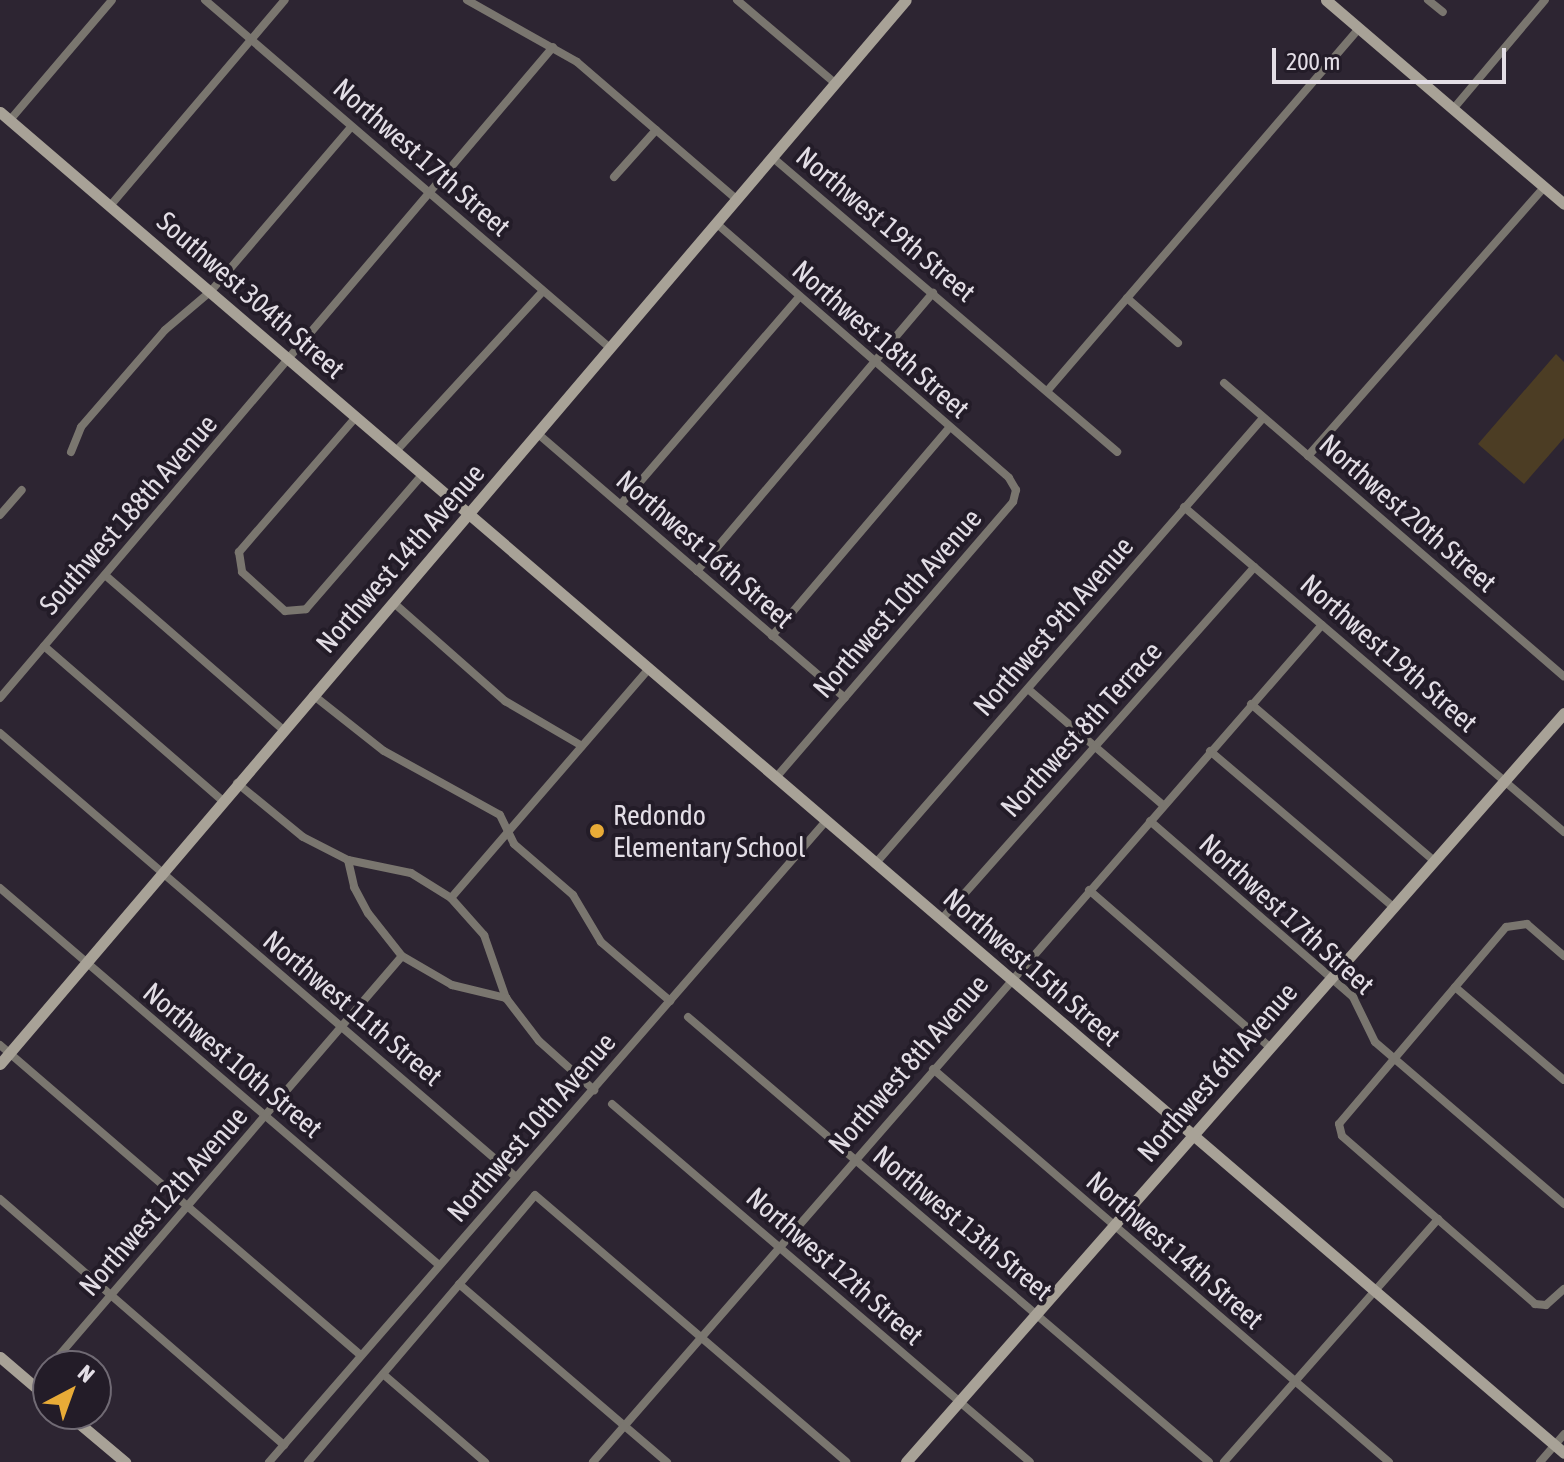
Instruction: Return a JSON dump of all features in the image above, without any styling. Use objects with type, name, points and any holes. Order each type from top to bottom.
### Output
[{"type":"street","points":[[5,116],[112,0]]},
{"type":"street","name":"Northwest 17th Street","points":[[205,0],[610,348]]},
{"type":"street","points":[[110,206],[285,0]]},
{"type":"street","points":[[467,0],[553,47],[736,199]]},
{"type":"street","points":[[737,0],[835,83]]},
{"type":"street","name":"Northwest 14th Avenue","points":[[0,1064],[5,1050],[85,963],[222,800],[395,604],[906,0]]},
{"type":"street","points":[[1326,0],[1564,204]]},
{"type":"street","points":[[1428,0],[1443,12]]},
{"type":"street","points":[[1454,108],[1545,0]]},
{"type":"street","points":[[1048,390],[1359,28]]},
{"type":"street","name":"Southwest 188th Avenue","points":[[0,698],[290,361],[553,47]]},
{"type":"street","name":"Southwest 304th Street","points":[[5,116],[471,515]]},
{"type":"street","points":[[71,452],[81,427],[165,330],[211,291],[351,127]]},
{"type":"street","points":[[614,177],[656,130]]},
{"type":"street","name":"Northwest 19th Street","points":[[772,157],[1117,452]]},
{"type":"street","points":[[1308,456],[1544,187]]},
{"type":"street","name":"Northwest 18th Street","points":[[716,223],[1009,478],[1016,490]]},
{"type":"street","points":[[396,451],[543,291]]},
{"type":"street","points":[[697,571],[933,293]]},
{"type":"street","points":[[621,504],[799,297]]},
{"type":"street","points":[[1127,298],[1178,343]]},
{"type":"street","name":"Northwest 20th Street","points":[[1224,383],[1564,676]]},
{"type":"street","points":[[356,417],[239,552],[238,565],[285,611],[295,613],[306,609],[423,474]]},
{"type":"street","name":"Northwest 9th Avenue","points":[[875,864],[1263,418]]},
{"type":"street","points":[[772,636],[949,428]]},
{"type":"street","name":"Northwest 16th Street","points":[[537,433],[845,698]]},
{"type":"street","points":[[0,515],[22,490]]},
{"type":"street","name":"Northwest 10th Avenue","points":[[776,778],[1013,502],[1016,490]]},
{"type":"street","name":"Northwest 19th Street","points":[[1184,507],[1564,832]]},
{"type":"street","name":"Northwest 15th Street","points":[[471,515],[1010,981],[1559,1449]]},
{"type":"street","name":"Northwest 8th Terrace","points":[[941,920],[1254,567]]},
{"type":"street","points":[[105,575],[283,730]]},
{"type":"street","points":[[395,604],[505,701],[582,746]]},
{"type":"street","name":"Northwest 8th Avenue","points":[[593,1462],[1322,625]]},
{"type":"street","points":[[44,646],[222,800]]},
{"type":"street","points":[[451,898],[649,669]]},
{"type":"street","points":[[1028,689],[1163,805]]},
{"type":"street","points":[[313,695],[384,751],[500,815],[514,844],[573,895],[601,942],[670,1001]]},
{"type":"street","points":[[1251,704],[1434,861]]},
{"type":"street","name":"Northwest 6th Avenue","points":[[906,1462],[1564,713]]},
{"type":"street","name":"Northwest 11th Street","points":[[0,733],[516,1177]]},
{"type":"street","points":[[1210,751],[1393,907]]},
{"type":"street","points":[[237,783],[303,837],[348,860],[400,869],[451,898],[484,935],[506,998],[539,1041],[594,1090]]},
{"type":"street","name":"Northwest 10th Avenue","points":[[269,1462],[826,821]]},
{"type":"street","name":"Northwest 17th Street","points":[[1150,821],[1332,978],[1363,1009],[1375,1042],[1564,1204]]},
{"type":"street","points":[[348,860],[368,913],[402,956],[452,985],[506,998]]},
{"type":"street","name":"Northwest 10th Street","points":[[0,888],[439,1265]]},
{"type":"street","points":[[1089,890],[1271,1048]]},
{"type":"street","points":[[1564,956],[1527,924],[1517,922],[1393,1057],[1339,1124],[1342,1136],[1535,1304],[1546,1305],[1564,1289]]},
{"type":"street","name":"Northwest 12th Avenue","points":[[64,1350],[402,956]]},
{"type":"street","points":[[1455,987],[1564,1080]]},
{"type":"street","name":"Northwest 13th Street","points":[[688,1017],[1209,1462]]},
{"type":"street","points":[[5,1050],[361,1355]]},
{"type":"street","name":"Northwest 14th Street","points":[[933,1069],[1389,1462]]},
{"type":"street","name":"Northwest 12th Street","points":[[612,1104],[1030,1462]]},
{"type":"street","points":[[308,1462],[535,1195],[846,1462]]},
{"type":"street","points":[[0,1199],[284,1445]]},
{"type":"street","points":[[1224,1462],[1438,1219]]},
{"type":"street","points":[[459,1284],[667,1462]]},
{"type":"street","points":[[0,1357],[32,1385]]},
{"type":"street","points":[[383,1374],[485,1462]]},
{"type":"street","points":[[87,1430],[125,1462]]},
{"type":"street","points":[[1540,1462],[1559,1449],[1564,1434]]},
{"type":"shaded area","points":[[1556,354],[1564,362],[1564,438],[1524,484],[1478,444]]},
{"type":"place","name":"Redondo Elementary School","points":[[597,831]]}]
